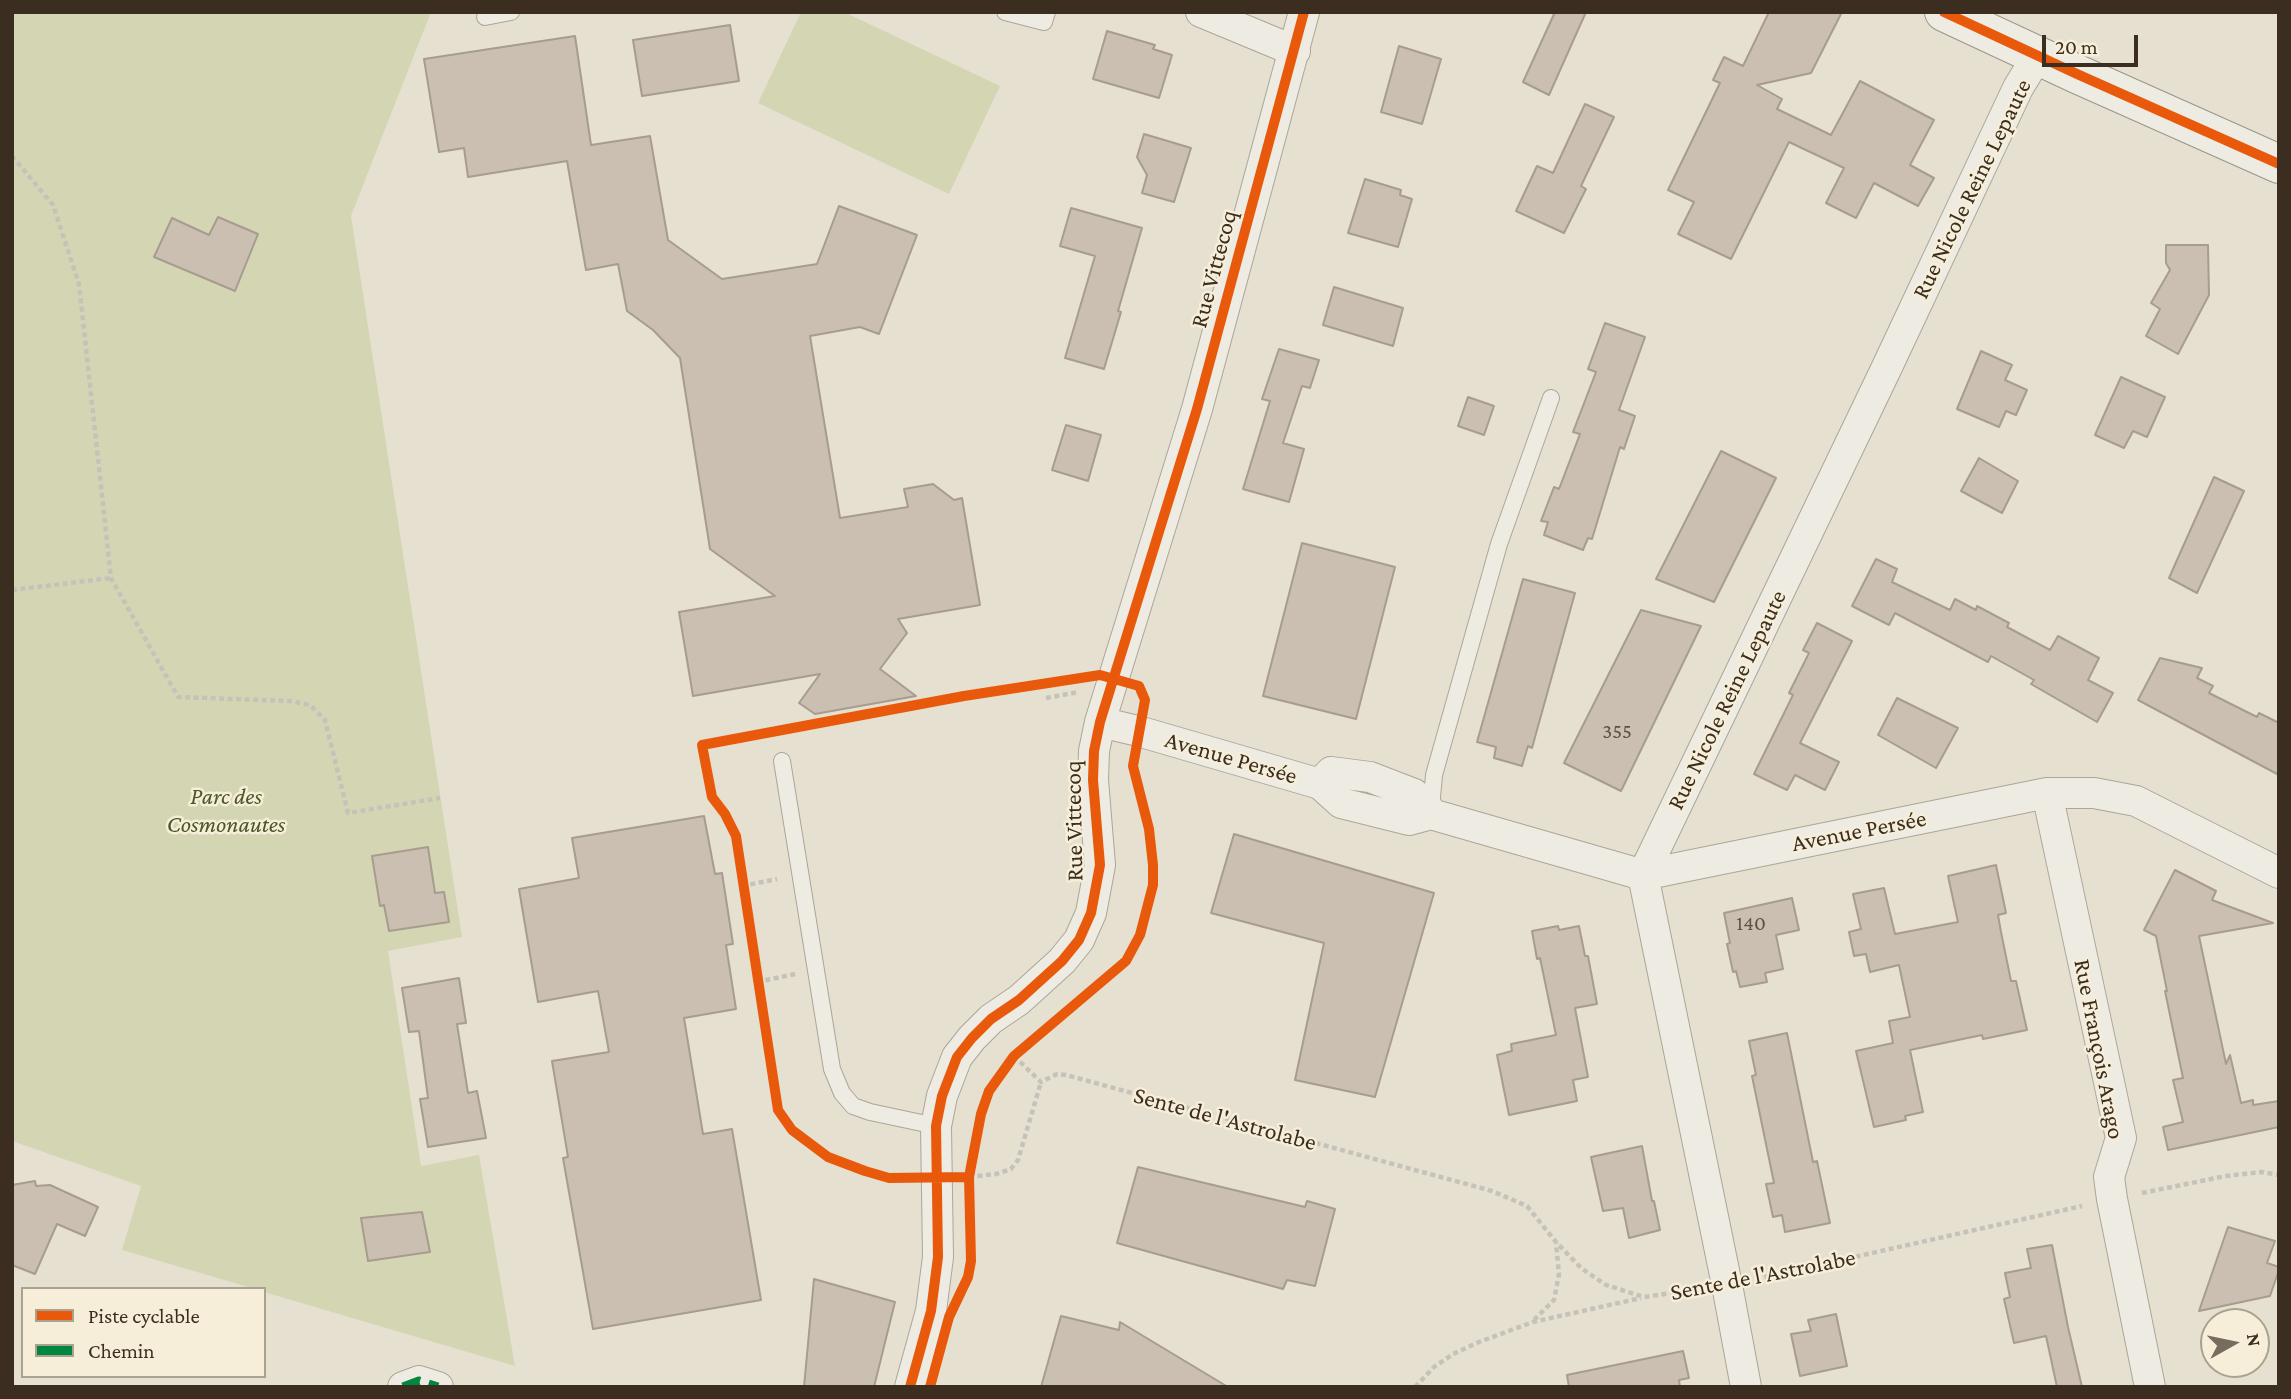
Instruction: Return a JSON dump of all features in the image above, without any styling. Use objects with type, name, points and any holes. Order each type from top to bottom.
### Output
[{"type":"main road","points":[[1944,12],[1989,22],[2038,55],[2279,164]]},
{"type":"street","points":[[1201,12],[1295,51]]},
{"type":"street","name":"Rue Vittecoq","points":[[910,1387],[931,1311],[938,1257],[936,1126],[942,1096],[957,1057],[991,1019],[1019,1000],[1062,961],[1079,940],[1091,913],[1100,865],[1093,771],[1100,722],[1198,409],[1304,12]]},
{"type":"street","name":"Rue Nicole Reine Lepaute","points":[[1643,875],[1888,367],[2018,88],[2038,55]]},
{"type":"street","name":"Avenue Persée","points":[[1100,722],[1320,784],[1340,803],[1409,820],[1430,814],[1643,875],[2048,793],[2094,793],[2136,802],[2279,873]]},
{"type":"street","name":"Rue François Arago","points":[[2048,793],[2121,1138],[2109,1177],[2150,1387]]},
{"type":"street","points":[[1643,875],[1746,1387]]},
{"type":"street","points":[[403,1387],[419,1381],[438,1387]]},
{"type":"lane","points":[[485,17],[511,12]]},
{"type":"lane","points":[[1006,12],[1044,22],[1047,12]]},
{"type":"lane","points":[[1430,814],[1433,775],[1499,544],[1551,398]]},
{"type":"lane","points":[[782,761],[832,1069],[842,1093],[853,1106],[870,1112],[936,1126]]},
{"type":"path","points":[[12,156],[53,205],[79,284],[110,578],[178,697],[310,705],[325,720],[348,813],[440,798]]},
{"type":"path","points":[[12,590],[110,578]]},
{"type":"path","points":[[1046,698],[1084,691]]},
{"type":"path","points":[[741,873],[744,900]]},
{"type":"path","points":[[755,968],[759,995]]},
{"type":"path","points":[[757,982],[816,970]]},
{"type":"path","points":[[936,1178],[969,1181],[1005,1172],[1018,1160],[1041,1082],[1011,1060],[1023,1048]]},
{"type":"path","points":[[969,1181],[971,1164]]},
{"type":"path","points":[[1533,1322],[1555,1300],[1559,1274],[1556,1242]]},
{"type":"path","points":[[1415,1387],[1434,1367],[1452,1354],[1479,1342],[1533,1322],[1644,1297]]},
{"type":"green space","name":"Parc des Cosmonautes","points":[[12,12],[431,12],[351,216],[462,937],[388,951],[421,1166],[479,1155],[515,1366],[266,1293],[266,1287],[248,1287],[122,1250],[141,1186],[12,1141]]},
{"type":"green space","points":[[801,12],[844,12],[1000,86],[949,194],[758,103]]},
{"type":"building","points":[[1555,12],[1586,12],[1549,95],[1523,82]]},
{"type":"building","points":[[1769,12],[1842,12],[1811,73],[1757,85],[1782,99],[1777,109],[1831,135],[1860,81],[1934,120],[1910,165],[1934,178],[1918,206],[1874,183],[1856,218],[1826,203],[1844,168],[1789,142],[1731,259],[1678,234],[1694,202],[1668,190],[1720,83],[1713,80],[1724,57],[1743,66]]},
{"type":"building","points":[[730,25],[739,81],[642,96],[633,40]]},
{"type":"building","points":[[1107,31],[1155,45],[1153,49],[1172,55],[1159,98],[1093,79]]},
{"type":"building","points":[[575,36],[591,145],[650,136],[668,240],[722,279],[817,264],[839,206],[917,235],[879,334],[860,327],[810,336],[840,518],[908,507],[904,489],[933,484],[954,500],[962,498],[980,605],[898,619],[907,633],[880,669],[916,696],[815,714],[799,703],[820,674],[693,696],[679,612],[775,596],[710,549],[680,358],[653,330],[627,311],[618,264],[586,270],[567,161],[468,177],[464,148],[439,152],[424,59]]},
{"type":"building","points":[[1399,46],[1441,59],[1422,124],[1381,112]]},
{"type":"building","points":[[1585,104],[1614,117],[1581,186],[1586,189],[1564,233],[1516,211],[1537,166],[1553,173]]},
{"type":"building","points":[[1144,134],[1191,148],[1174,202],[1142,193],[1147,175],[1137,157]]},
{"type":"building","points":[[1365,179],[1401,190],[1400,195],[1412,199],[1398,247],[1348,233]]},
{"type":"building","points":[[1071,208],[1142,228],[1104,369],[1065,358],[1095,256],[1060,246]]},
{"type":"building","points":[[218,217],[258,234],[235,291],[154,257],[172,218],[209,235]]},
{"type":"building","points":[[2166,245],[2208,245],[2209,295],[2178,354],[2146,336],[2160,309],[2151,303],[2170,270],[2166,263]]},
{"type":"building","points":[[1334,287],[1403,308],[1393,346],[1323,325]]},
{"type":"building","points":[[1605,323],[1645,337],[1619,410],[1635,416],[1624,449],[1620,447],[1592,539],[1588,538],[1583,550],[1544,535],[1548,522],[1541,521],[1554,487],[1559,489],[1580,434],[1573,432],[1596,372],[1588,369]]},
{"type":"building","points":[[1279,349],[1319,360],[1310,388],[1302,386],[1283,443],[1304,449],[1289,502],[1243,489],[1270,401],[1262,399]]},
{"type":"building","points":[[1981,351],[2012,365],[2005,380],[2027,390],[2016,415],[2006,411],[1999,427],[1957,409]]},
{"type":"building","points":[[2121,377],[2165,397],[2147,437],[2133,431],[2124,448],[2095,435]]},
{"type":"building","points":[[1468,397],[1494,406],[1484,435],[1458,426]]},
{"type":"building","points":[[1066,425],[1101,435],[1088,481],[1052,470]]},
{"type":"building","points":[[1721,451],[1776,478],[1714,602],[1656,579]]},
{"type":"building","points":[[1979,458],[2018,481],[2002,513],[1961,491]]},
{"type":"building","points":[[2214,477],[2244,491],[2197,593],[2169,578]]},
{"type":"building","points":[[1302,543],[1395,567],[1356,719],[1263,696]]},
{"type":"building","points":[[1876,559],[1897,569],[1892,582],[1950,610],[1955,599],[1976,610],[1977,606],[2009,623],[2007,627],[2050,650],[2058,636],[2099,658],[2088,680],[2113,693],[2097,722],[2031,684],[2034,680],[1991,656],[1988,662],[1895,613],[1889,625],[1852,606]]},
{"type":"building","points":[[1523,579],[1575,593],[1532,748],[1528,746],[1522,766],[1494,758],[1496,747],[1477,742]]},
{"type":"building","points":[[1641,610],[1701,626],[1621,791],[1564,763]]},
{"type":"building","points":[[1817,623],[1852,641],[1800,743],[1839,762],[1825,790],[1795,775],[1787,790],[1754,774],[1793,695],[1789,693],[1809,653],[1803,650]]},
{"type":"building","points":[[2160,658],[2202,668],[2197,678],[2213,686],[2209,693],[2257,717],[2259,713],[2279,723],[2279,775],[2138,700]]},
{"type":"building","points":[[1897,698],[1958,728],[1936,768],[1878,735]]},
{"type":"building","points":[[704,816],[715,874],[722,873],[733,944],[726,945],[736,1009],[684,1018],[703,1134],[732,1129],[761,1300],[593,1329],[563,1158],[568,1157],[552,1061],[609,1052],[598,991],[538,1002],[519,889],[579,878],[572,838]]},
{"type":"building","points":[[1234,834],[1434,893],[1375,1097],[1295,1080],[1324,943],[1211,913]]},
{"type":"building","points":[[428,847],[435,893],[444,892],[449,922],[389,931],[384,905],[380,906],[372,856]]},
{"type":"building","points":[[1996,865],[2006,913],[1998,915],[2001,932],[2011,981],[2016,981],[2027,1030],[1983,1039],[1982,1035],[1910,1050],[1923,1112],[1905,1116],[1906,1120],[1874,1127],[1856,1051],[1893,1043],[1889,1021],[1910,1017],[1899,965],[1870,972],[1866,954],[1854,956],[1849,932],[1861,929],[1853,894],[1884,888],[1895,934],[1958,922],[1948,876]]},
{"type":"building","points":[[2175,870],[2216,891],[2212,900],[2273,923],[2199,936],[2226,1064],[2230,1055],[2241,1103],[2253,1100],[2253,1105],[2279,1101],[2279,1127],[2168,1150],[2163,1127],[2183,1122],[2173,1080],[2183,1078],[2156,936],[2144,930]]},
{"type":"building","points":[[1792,898],[1799,930],[1776,935],[1783,969],[1765,973],[1767,982],[1740,987],[1736,971],[1733,972],[1724,913]]},
{"type":"building","points":[[1558,926],[1559,930],[1579,926],[1585,956],[1588,956],[1597,1004],[1575,1008],[1588,1077],[1573,1080],[1577,1101],[1509,1115],[1497,1055],[1512,1051],[1511,1044],[1556,1035],[1532,931]]},
{"type":"building","points":[[459,978],[466,1023],[457,1024],[468,1093],[477,1091],[486,1138],[428,1147],[420,1099],[428,1098],[419,1031],[409,1032],[402,988]]},
{"type":"building","points":[[1787,1033],[1813,1162],[1817,1161],[1830,1223],[1785,1232],[1782,1215],[1773,1217],[1766,1184],[1774,1183],[1752,1076],[1756,1075],[1749,1041]]},
{"type":"building","points":[[1642,1146],[1660,1230],[1629,1238],[1623,1208],[1603,1211],[1591,1157]]},
{"type":"building","points":[[1138,1167],[1305,1207],[1307,1201],[1335,1209],[1315,1286],[1287,1280],[1283,1289],[1117,1243]]},
{"type":"building","points":[[35,1181],[36,1186],[50,1185],[98,1207],[85,1236],[57,1224],[35,1274],[12,1265],[12,1185]]},
{"type":"building","points":[[422,1212],[430,1252],[368,1261],[361,1218]]},
{"type":"building","points":[[2228,1227],[2275,1241],[2267,1263],[2279,1267],[2279,1270],[2270,1296],[2213,1308],[2200,1308]]},
{"type":"building","points":[[2052,1245],[2082,1387],[2057,1387],[2046,1336],[2014,1343],[2004,1299],[2010,1297],[2005,1273],[2031,1268],[2027,1249]]},
{"type":"building","points":[[814,1279],[895,1302],[874,1387],[804,1387]]},
{"type":"building","points":[[1836,1314],[1847,1366],[1800,1376],[1791,1334],[1811,1331],[1808,1320]]},
{"type":"building","points":[[1061,1316],[1119,1330],[1120,1322],[1228,1387],[1041,1387]]},
{"type":"building","points":[[1683,1351],[1689,1378],[1679,1380],[1680,1387],[1569,1387],[1567,1375]]},
{"type":"marked path","points":[[403,1387],[419,1381],[438,1387]]},
{"type":"cycle path","points":[[910,1387],[931,1311],[938,1257],[936,1126],[942,1096],[957,1057],[972,1038],[1062,961],[1079,940],[1091,913],[1100,865],[1093,780],[1094,751],[1100,722],[1197,409],[1304,12]]},
{"type":"cycle path","points":[[1944,12],[2279,164]]},
{"type":"cycle path","points":[[930,1387],[949,1317],[968,1277],[971,1261],[969,1177],[981,1114],[989,1091],[1014,1056],[1126,961],[1140,935],[1153,885],[1153,865],[1149,829],[1133,766],[1145,700],[1139,686],[1100,675],[964,696],[702,745],[712,797],[725,814],[736,836],[778,1110],[792,1130],[828,1157],[865,1171],[889,1178],[969,1177]]}]
